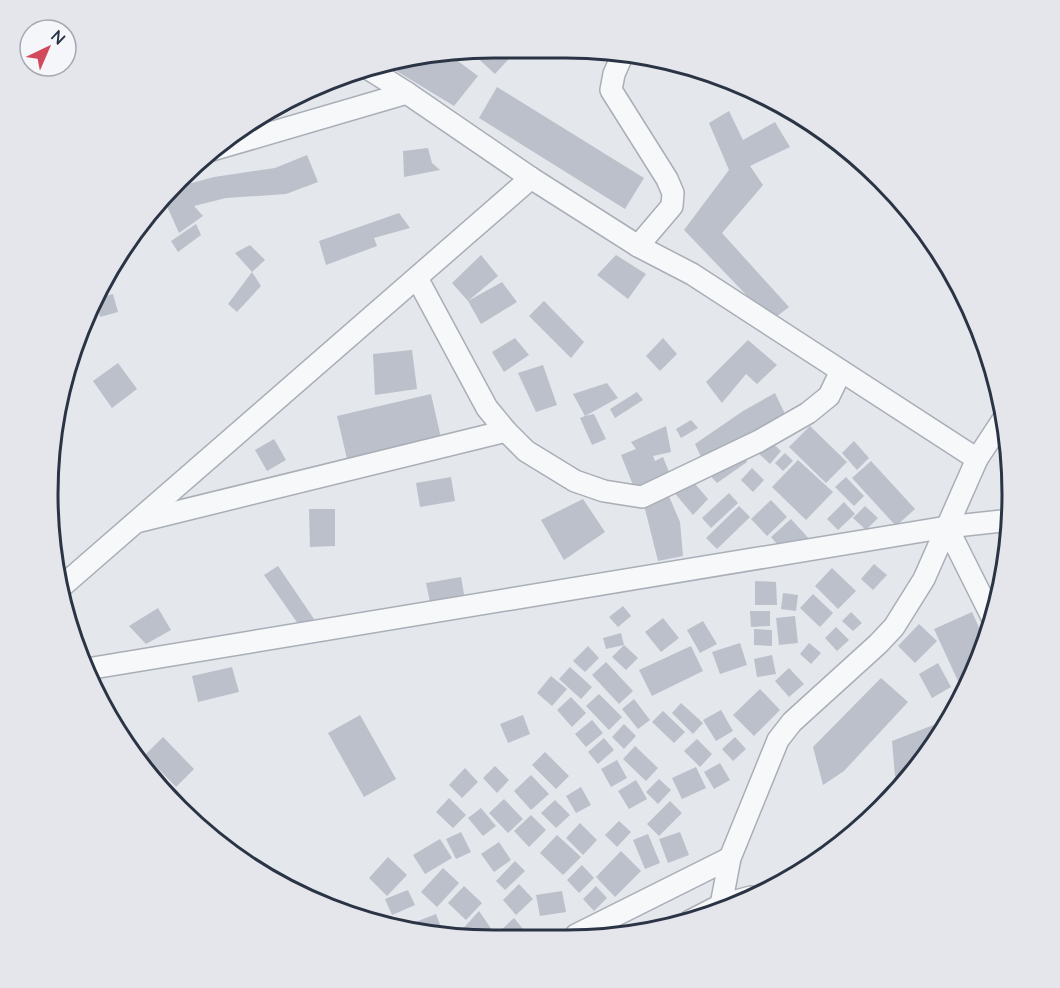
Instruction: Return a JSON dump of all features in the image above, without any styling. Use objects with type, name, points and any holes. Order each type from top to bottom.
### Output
[{"type":"street","points":[[619,62],[611,90],[674,193],[672,206],[639,246]]},
{"type":"street","points":[[377,74],[531,178],[639,246],[692,274],[977,459]]},
{"type":"street","points":[[236,143],[407,93]]},
{"type":"street","points":[[68,581],[531,178]]},
{"type":"street","points":[[417,278],[487,408],[506,431],[526,451],[575,481],[604,491],[642,497],[759,441],[808,413],[829,396],[842,371]]},
{"type":"street","points":[[722,900],[730,858],[778,740],[792,722],[894,627],[924,579],[977,459],[997,429]]},
{"type":"street","points":[[136,522],[506,431]]},
{"type":"street","points":[[95,668],[947,527],[1001,521]]},
{"type":"street","points":[[947,527],[987,607]]},
{"type":"street","points":[[588,929],[730,858]]},
{"type":"building","points":[[510,58],[495,74],[478,59]]},
{"type":"building","points":[[456,60],[478,76],[454,106],[395,70]]},
{"type":"building","points":[[497,87],[644,178],[625,209],[479,118]]},
{"type":"building","points":[[729,111],[743,140],[775,122],[790,147],[750,166],[763,185],[722,233],[789,307],[776,317],[755,304],[684,230],[729,170],[709,123]]},
{"type":"building","points":[[428,148],[432,163],[440,170],[404,177],[403,151]]},
{"type":"building","points":[[307,155],[318,182],[286,194],[226,198],[194,206],[203,216],[179,233],[167,207],[188,184],[214,177],[275,168]]},
{"type":"building","points":[[399,213],[410,228],[374,238],[377,246],[326,265],[319,241]]},
{"type":"building","points":[[196,224],[201,235],[178,252],[171,241]]},
{"type":"building","points":[[250,245],[265,260],[252,272],[235,253]]},
{"type":"building","points":[[481,255],[498,276],[468,301],[452,283]]},
{"type":"building","points":[[616,255],[646,274],[628,299],[597,275]]},
{"type":"building","points":[[252,272],[261,286],[237,312],[228,304]]},
{"type":"building","points":[[502,282],[517,302],[481,324],[468,301]]},
{"type":"building","points":[[113,294],[118,312],[100,317],[99,311],[106,296]]},
{"type":"building","points":[[544,301],[584,342],[571,358],[529,316]]},
{"type":"building","points":[[515,338],[529,355],[504,372],[492,352]]},
{"type":"building","points":[[663,338],[677,354],[660,371],[646,356]]},
{"type":"building","points":[[748,340],[777,365],[757,384],[746,374],[722,403],[706,382]]},
{"type":"building","points":[[412,350],[417,389],[375,395],[373,354]]},
{"type":"building","points":[[118,363],[137,389],[112,408],[93,381]]},
{"type":"building","points":[[543,365],[557,405],[536,412],[518,373]]},
{"type":"building","points":[[607,383],[618,398],[585,416],[573,394]]},
{"type":"building","points":[[637,392],[643,400],[615,418],[610,409]]},
{"type":"building","points":[[775,393],[785,414],[757,437],[702,459],[695,444],[743,411]]},
{"type":"building","points":[[431,394],[441,438],[347,459],[337,416]]},
{"type":"building","points":[[594,414],[606,439],[592,445],[580,418]]},
{"type":"building","points":[[691,420],[698,428],[681,438],[676,429]]},
{"type":"building","points":[[666,426],[671,452],[653,456],[655,461],[663,457],[671,477],[637,495],[621,455],[636,449],[631,442]]},
{"type":"building","points":[[810,426],[847,462],[826,483],[789,447]]},
{"type":"building","points":[[274,439],[286,460],[267,471],[255,450]]},
{"type":"building","points":[[768,439],[781,451],[770,464],[757,452]]},
{"type":"building","points":[[854,441],[869,458],[857,470],[842,453]]},
{"type":"building","points":[[741,453],[747,462],[717,483],[707,472]]},
{"type":"building","points":[[785,453],[793,461],[783,471],[775,463]]},
{"type":"building","points":[[798,460],[833,492],[806,520],[772,487]]},
{"type":"building","points":[[871,461],[915,509],[896,526],[852,478]]},
{"type":"building","points":[[752,468],[764,480],[753,492],[741,480]]},
{"type":"building","points":[[451,477],[455,501],[420,507],[416,483]]},
{"type":"building","points":[[846,477],[864,496],[854,506],[835,487]]},
{"type":"building","points":[[690,478],[708,499],[693,515],[673,491]]},
{"type":"building","points":[[729,493],[738,503],[711,528],[702,518]]},
{"type":"building","points":[[668,494],[680,522],[683,556],[658,561],[643,501]]},
{"type":"building","points":[[583,499],[605,532],[564,560],[541,520]]},
{"type":"building","points":[[771,500],[787,517],[767,536],[751,519]]},
{"type":"building","points":[[844,502],[855,514],[838,530],[827,519]]},
{"type":"building","points":[[739,506],[750,517],[717,549],[706,538]]},
{"type":"building","points":[[865,506],[878,518],[866,530],[853,518]]},
{"type":"building","points":[[309,509],[335,509],[335,546],[310,547]]},
{"type":"building","points":[[791,519],[811,541],[777,544],[771,537]]},
{"type":"building","points":[[874,564],[887,575],[873,590],[861,579]]},
{"type":"building","points":[[278,566],[314,619],[301,628],[264,575]]},
{"type":"building","points":[[832,568],[856,591],[838,609],[815,586]]},
{"type":"building","points":[[461,577],[465,600],[431,607],[426,583]]},
{"type":"building","points":[[755,581],[776,582],[777,605],[755,605]]},
{"type":"building","points":[[783,593],[798,595],[796,611],[781,609]]},
{"type":"building","points":[[813,594],[833,613],[820,627],[800,608]]},
{"type":"building","points":[[623,606],[631,616],[618,627],[609,617]]},
{"type":"building","points":[[158,608],[171,630],[146,644],[129,626]]},
{"type":"building","points":[[750,611],[770,611],[770,626],[751,627]]},
{"type":"building","points":[[851,612],[862,623],[853,631],[842,621]]},
{"type":"building","points":[[972,612],[980,629],[960,680],[958,681],[934,629]]},
{"type":"building","points":[[795,616],[798,643],[779,645],[776,618]]},
{"type":"building","points":[[663,618],[679,638],[661,652],[645,632]]},
{"type":"building","points":[[703,621],[717,644],[700,653],[687,630]]},
{"type":"building","points":[[919,624],[937,641],[915,663],[898,646]]},
{"type":"building","points":[[836,627],[849,640],[837,651],[825,638]]},
{"type":"building","points":[[754,629],[772,630],[772,646],[754,645]]},
{"type":"building","points":[[621,633],[624,645],[606,649],[603,638]]},
{"type":"building","points":[[740,643],[747,665],[720,674],[712,652]]},
{"type":"building","points":[[809,643],[821,653],[811,664],[800,654]]},
{"type":"building","points":[[624,645],[638,658],[626,670],[612,657]]},
{"type":"building","points":[[588,646],[599,658],[585,672],[573,661]]},
{"type":"building","points":[[691,646],[703,671],[652,696],[639,670]]},
{"type":"building","points":[[772,655],[776,674],[757,677],[754,659]]},
{"type":"building","points":[[606,662],[633,691],[619,704],[592,675]]},
{"type":"building","points":[[938,663],[951,687],[932,698],[919,674]]},
{"type":"building","points":[[232,667],[239,692],[198,702],[192,676]]},
{"type":"building","points":[[570,667],[592,687],[581,699],[559,679]]},
{"type":"building","points":[[789,668],[804,684],[789,697],[775,681]]},
{"type":"building","points":[[551,676],[567,689],[552,706],[537,693]]},
{"type":"building","points":[[881,678],[908,702],[844,771],[823,785],[813,747]]},
{"type":"building","points":[[760,689],[780,710],[754,736],[733,715]]},
{"type":"building","points":[[599,694],[622,717],[609,730],[586,706]]},
{"type":"building","points":[[571,697],[586,713],[572,727],[557,710]]},
{"type":"building","points":[[634,699],[650,720],[638,729],[622,709]]},
{"type":"building","points":[[681,703],[703,723],[693,734],[672,713]]},
{"type":"building","points":[[721,710],[733,731],[716,741],[703,720]]},
{"type":"building","points":[[663,711],[685,732],[674,743],[652,722]]},
{"type":"building","points":[[360,715],[396,779],[364,797],[328,733]]},
{"type":"building","points":[[523,715],[530,734],[508,743],[500,724]]},
{"type":"building","points":[[592,720],[603,733],[586,747],[575,734]]},
{"type":"building","points":[[624,724],[636,736],[624,749],[612,737]]},
{"type":"building","points":[[935,724],[912,759],[896,777],[892,741]]},
{"type":"building","points":[[163,737],[194,769],[176,787],[145,755]]},
{"type":"building","points":[[735,737],[746,749],[733,761],[722,749]]},
{"type":"building","points":[[604,738],[614,750],[598,764],[588,752]]},
{"type":"building","points":[[697,739],[712,754],[700,767],[684,751]]},
{"type":"building","points":[[635,746],[658,768],[646,781],[623,759]]},
{"type":"building","points":[[545,752],[569,776],[556,789],[532,765]]},
{"type":"building","points":[[617,760],[627,778],[611,787],[601,769]]},
{"type":"building","points":[[720,763],[730,780],[714,789],[704,772]]},
{"type":"building","points":[[495,766],[509,780],[497,793],[483,778]]},
{"type":"building","points":[[696,767],[706,788],[682,799],[672,778]]},
{"type":"building","points":[[465,768],[478,782],[462,798],[449,785]]},
{"type":"building","points":[[531,775],[549,794],[531,810],[514,791]]},
{"type":"building","points":[[659,779],[671,790],[658,804],[646,792]]},
{"type":"building","points":[[636,780],[647,799],[629,809],[618,791]]},
{"type":"building","points":[[581,787],[591,805],[576,813],[566,796]]},
{"type":"building","points":[[449,798],[466,815],[453,828],[436,812]]},
{"type":"building","points":[[504,799],[523,819],[508,833],[489,813]]},
{"type":"building","points":[[555,800],[570,815],[556,828],[541,813]]},
{"type":"building","points":[[670,801],[682,813],[659,836],[647,824]]},
{"type":"building","points":[[481,808],[496,826],[483,836],[468,818]]},
{"type":"building","points":[[531,815],[546,830],[529,847],[514,831]]},
{"type":"building","points":[[619,821],[631,832],[617,847],[605,835]]},
{"type":"building","points":[[580,823],[597,840],[583,855],[566,838]]},
{"type":"building","points":[[461,832],[471,852],[456,859],[446,839]]},
{"type":"building","points":[[680,832],[689,855],[668,863],[659,839]]},
{"type":"building","points":[[648,834],[660,863],[645,869],[633,840]]},
{"type":"building","points":[[557,835],[581,857],[563,875],[540,853]]},
{"type":"building","points":[[440,839],[452,858],[425,874],[413,855]]},
{"type":"building","points":[[499,842],[511,860],[494,872],[481,854]]},
{"type":"building","points":[[621,851],[641,871],[615,897],[596,877]]},
{"type":"building","points":[[388,857],[407,875],[387,896],[369,878]]},
{"type":"building","points":[[515,861],[525,871],[505,890],[496,881]]},
{"type":"building","points":[[582,865],[594,878],[579,893],[567,880]]},
{"type":"building","points":[[443,868],[459,883],[437,907],[421,892]]},
{"type":"building","points":[[519,884],[533,899],[516,915],[503,900]]},
{"type":"building","points":[[464,886],[482,903],[466,920],[448,903]]},
{"type":"building","points":[[596,886],[607,898],[594,911],[583,899]]},
{"type":"building","points":[[408,890],[415,905],[392,915],[385,899]]},
{"type":"building","points":[[562,891],[566,912],[540,916],[536,895]]},
{"type":"building","points":[[479,911],[492,930],[466,929],[463,929]]},
{"type":"building","points":[[436,914],[441,926],[437,926],[415,922]]},
{"type":"building","points":[[514,918],[524,930],[501,930]]}]
